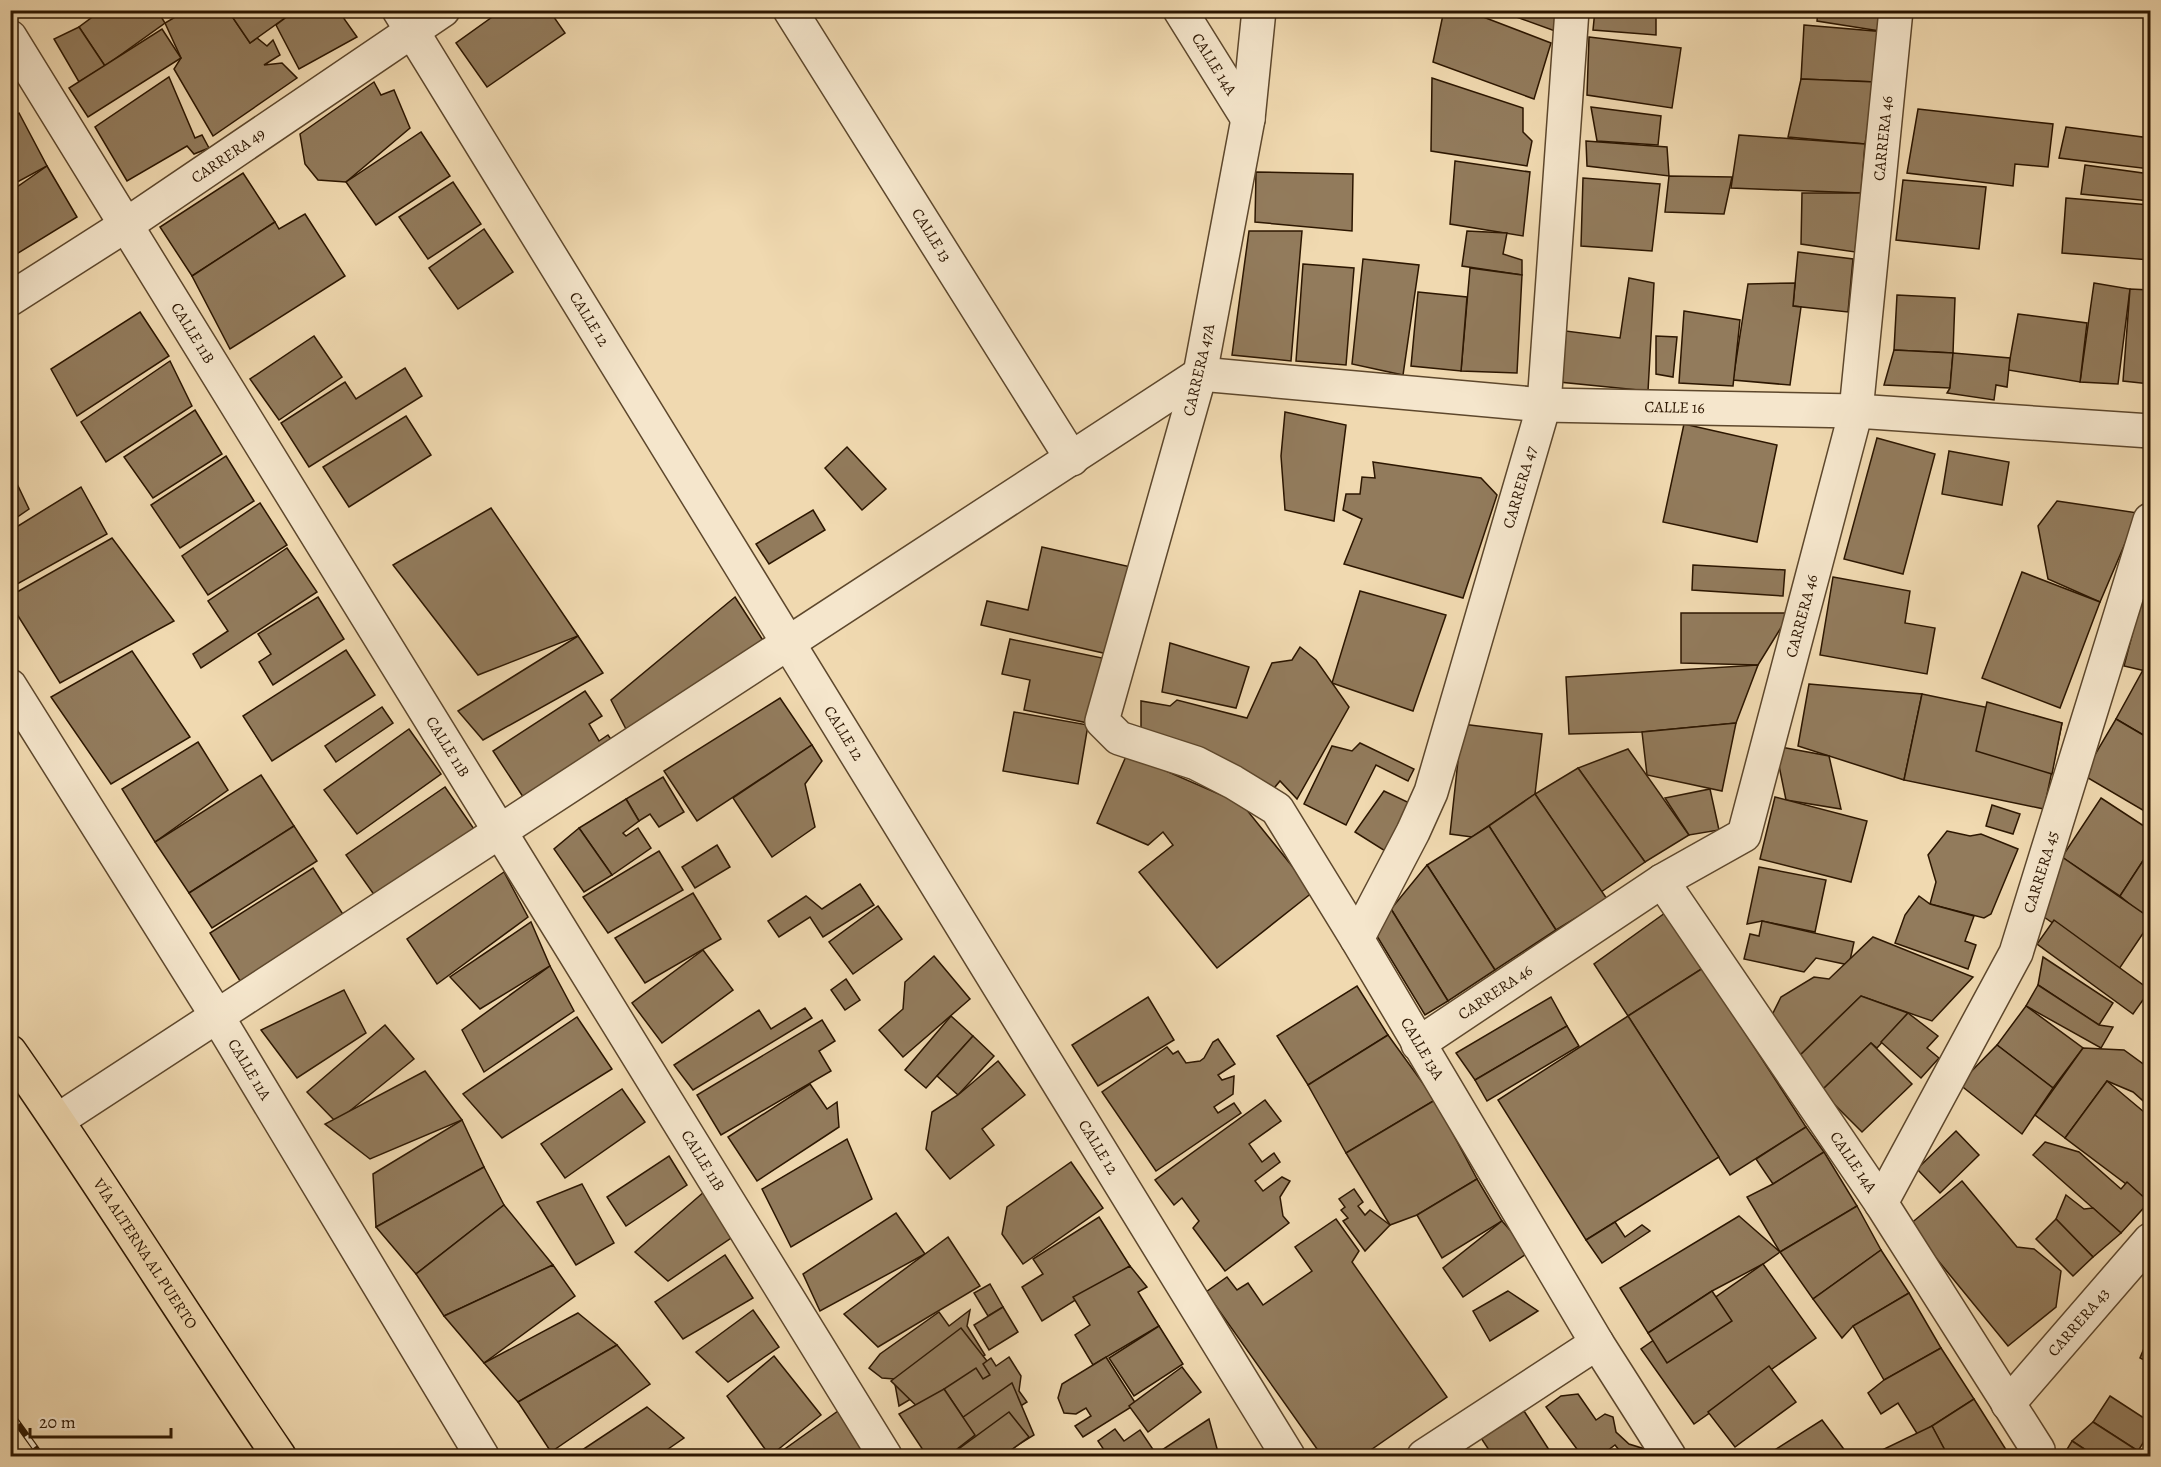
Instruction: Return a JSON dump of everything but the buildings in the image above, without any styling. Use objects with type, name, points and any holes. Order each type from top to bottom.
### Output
[{"type":"main road","name":"VÍA ALTERNA AL PUERTO","points":[[10,1052],[58,1120],[198,1337],[279,1456]]},
{"type":"street","name":"CARRERA 49","points":[[10,298],[126,225],[405,21],[443,10]]},
{"type":"street","name":"CALLE 13","points":[[790,10],[1072,459]]},
{"type":"street","name":"CALLE 14A","points":[[1180,10],[1248,119]]},
{"type":"street","name":"CARRERA 47A","points":[[1102,721],[1200,374],[1248,119],[1259,10]]},
{"type":"street","name":"CARRERA 47","points":[[1357,939],[1413,832],[1431,792],[1544,405],[1572,10]]},
{"type":"street","name":"CARRERA 46","points":[[1418,1044],[1662,881],[1744,836],[1856,411],[1896,10]]},
{"type":"street","name":"CALLE 12","points":[[405,21],[1288,1456]]},
{"type":"street","name":"CALLE 11B","points":[[10,38],[885,1456]]},
{"type":"street","points":[[58,1120],[1200,374]]},
{"type":"street","name":"CALLE 16","points":[[1200,374],[1544,405],[1856,411],[2151,430]]},
{"type":"street","name":"CARRERA 45","points":[[1881,1203],[2016,953],[2151,520]]},
{"type":"street","name":"CALLE 11A","points":[[10,686],[217,1016],[482,1456]]},
{"type":"street","name":"CALLE 13A","points":[[1102,721],[1108,730],[1119,738],[1196,763],[1277,809],[1597,1343],[1669,1456]]},
{"type":"street","name":"CALLE 14A","points":[[1662,881],[1881,1203],[2008,1404],[2036,1454]]},
{"type":"street","name":"CARRERA 43","points":[[2008,1404],[2151,1240]]},
{"type":"street","points":[[1424,1456],[1597,1343]]},
{"type":"railway","points":[[10,1413],[41,1456]]}]
